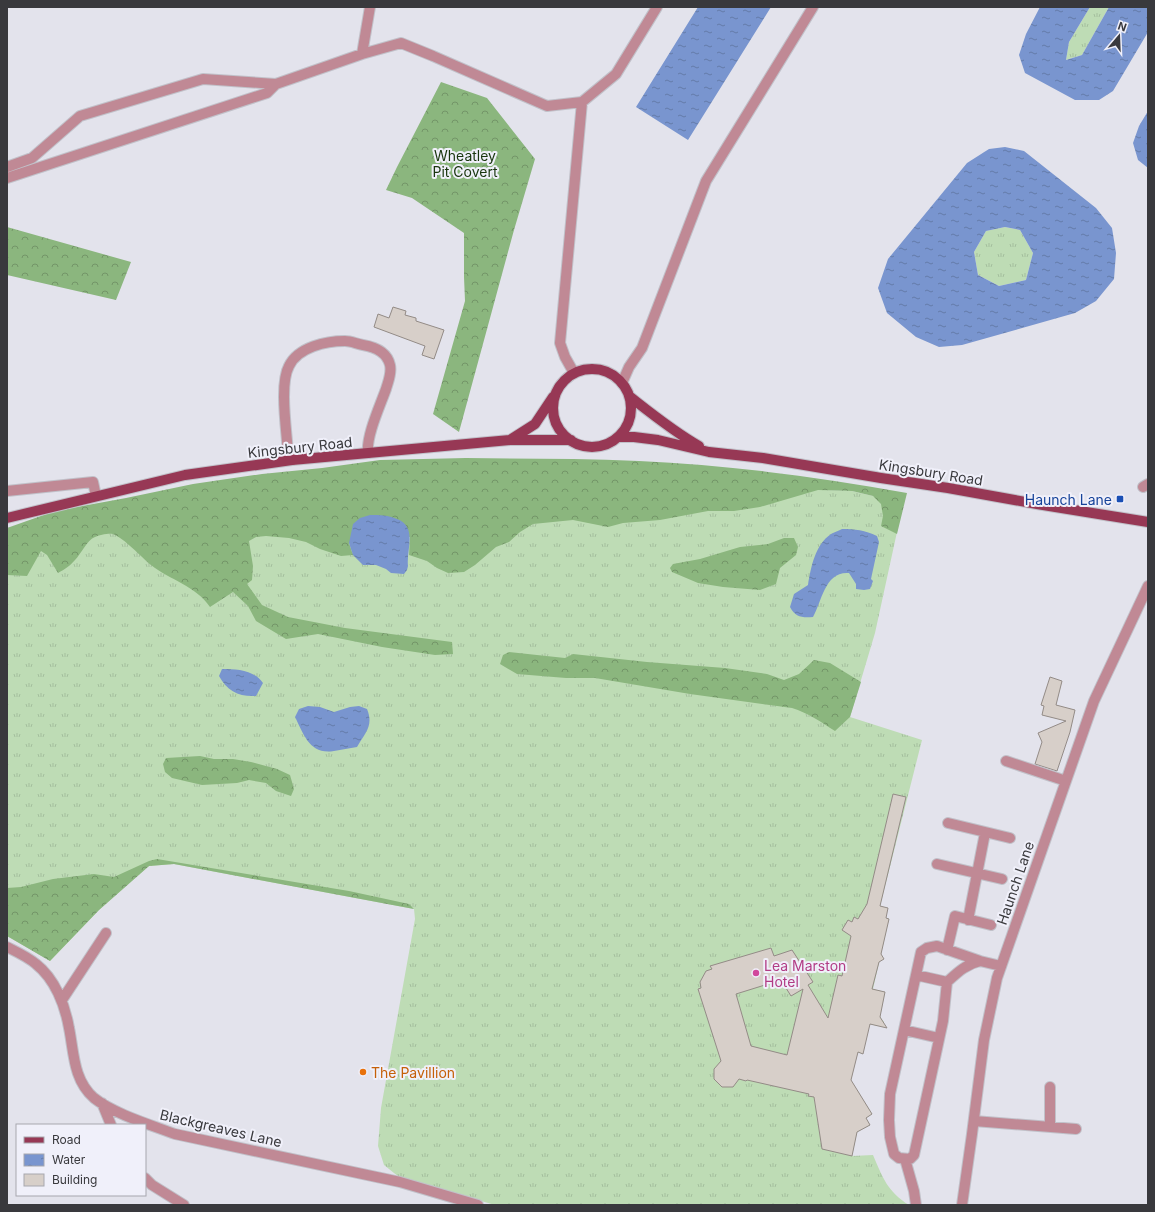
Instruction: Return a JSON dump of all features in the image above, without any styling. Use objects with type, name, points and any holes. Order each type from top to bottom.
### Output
[{"type":"main road","name":"Kingsbury Road","points":[[510,440],[535,424],[562,382],[574,373],[587,369],[600,369],[612,374],[622,383],[630,396],[666,425],[686,439],[709,452]]},
{"type":"main road","name":"Kingsbury Road","points":[[555,395],[553,410],[556,424],[565,436],[577,444],[592,447],[606,445],[619,437],[658,440],[709,452],[763,458],[1148,522]]},
{"type":"main road","points":[[619,437],[628,425],[631,410],[630,396]]},
{"type":"main road","name":"Kingsbury Road","points":[[7,518],[185,475],[292,460],[510,440],[571,440]]},
{"type":"street","points":[[362,54],[370,7]]},
{"type":"street","points":[[7,167],[32,158],[80,116],[203,79],[276,84],[362,54],[401,43],[547,106],[582,102],[616,74],[657,7]]},
{"type":"street","points":[[622,383],[629,367],[642,348],[706,181],[813,7]]},
{"type":"street","points":[[7,178],[267,93],[276,84]]},
{"type":"street","points":[[574,373],[565,357],[560,343],[582,102]]},
{"type":"street","points":[[292,460],[288,454],[284,399],[285,376],[292,360],[298,355],[305,350],[331,342],[346,341],[370,346],[386,356],[390,363],[391,368],[388,383],[370,436],[367,448],[368,453]]},
{"type":"street","points":[[7,491],[93,482],[96,496]]},
{"type":"street","name":"Haunch Lane","points":[[962,1205],[984,1040],[997,978],[1094,701],[1148,586]]},
{"type":"street","points":[[1006,760],[1066,781]]},
{"type":"street","points":[[948,823],[1010,838]]},
{"type":"street","points":[[968,920],[985,833]]},
{"type":"street","points":[[937,864],[1002,879]]},
{"type":"street","points":[[947,950],[955,916],[991,925]]},
{"type":"street","points":[[62,1000],[106,933]]},
{"type":"street","points":[[980,961],[972,962],[964,967],[947,982],[939,1038],[914,1155],[910,1159],[899,1158],[894,1154],[890,1137],[890,1094],[921,952],[927,948],[937,946],[980,961],[1001,966]]},
{"type":"street","name":"Blackgreaves Lane","points":[[7,947],[36,964],[49,979],[62,1000],[78,1074],[85,1087],[94,1098],[102,1103],[142,1122],[175,1134],[400,1182],[478,1205]]},
{"type":"street","points":[[916,975],[947,982]]},
{"type":"street","points":[[904,1030],[939,1038]]},
{"type":"street","points":[[1050,1087],[1050,1127]]},
{"type":"street","points":[[102,1103],[111,1124]]},
{"type":"street","points":[[974,1121],[1076,1129]]},
{"type":"street","points":[[905,1159],[914,1191],[916,1205]]},
{"type":"street","points":[[146,1179],[152,1185],[184,1205]]},
{"type":"green space","points":[[1090,7],[1109,7],[1082,55],[1066,60],[1069,42]]},
{"type":"green space","name":"Wheatley Pit Covert","points":[[441,82],[487,98],[535,159],[459,432],[433,414],[465,301],[464,233],[412,198],[386,190]]},
{"type":"green space","points":[[7,227],[131,262],[116,300],[7,275]]},
{"type":"green space","points":[[1005,227],[1020,230],[1033,253],[1026,280],[999,286],[978,275],[974,252],[986,231]]},
{"type":"green space","points":[[466,458],[617,460],[706,465],[807,477],[907,493],[897,534],[881,526],[883,516],[881,504],[873,496],[852,491],[818,490],[760,507],[734,511],[708,511],[660,520],[623,523],[608,527],[573,520],[533,524],[520,532],[509,542],[496,547],[475,565],[464,572],[448,573],[427,561],[409,555],[410,537],[349,543],[353,555],[341,556],[320,549],[306,542],[289,538],[266,536],[256,537],[249,541],[253,566],[252,580],[247,584],[262,605],[288,617],[345,628],[452,642],[453,654],[435,655],[382,647],[318,634],[286,639],[256,621],[248,606],[233,592],[210,607],[198,594],[158,570],[122,539],[113,534],[101,535],[92,539],[73,562],[58,573],[47,555],[41,551],[27,576],[7,575],[7,528],[55,511],[193,484],[262,474],[380,460]]},
{"type":"green space","points":[[710,486],[852,491],[873,496],[902,509],[875,633],[850,717],[922,740],[880,906],[886,918],[889,919],[873,989],[885,992],[880,1017],[884,1022],[878,1026],[861,1022],[863,1054],[857,1052],[849,1090],[851,1094],[857,1090],[872,1114],[866,1118],[870,1125],[857,1132],[852,1156],[873,1155],[886,1183],[896,1195],[909,1205],[495,1205],[399,1177],[384,1165],[378,1146],[381,1108],[415,919],[414,909],[174,864],[149,866],[99,910],[50,961],[7,936],[7,539]]},
{"type":"green space","points":[[784,538],[794,538],[798,547],[796,555],[780,568],[776,584],[760,590],[698,583],[672,572],[670,568],[673,564],[700,559],[740,547],[768,544]]},
{"type":"green space","points":[[509,652],[565,658],[573,654],[725,668],[767,674],[784,680],[799,674],[814,660],[830,663],[861,682],[850,717],[835,731],[809,715],[792,708],[690,694],[595,678],[566,678],[517,674],[500,664],[503,655]]},
{"type":"green space","points":[[200,756],[214,759],[233,759],[251,762],[277,769],[290,775],[294,789],[291,796],[276,791],[266,783],[249,780],[237,783],[202,785],[172,778],[165,772],[163,764],[166,758]]},
{"type":"green space","points":[[157,859],[349,891],[409,904],[414,909],[174,864],[149,866],[99,910],[50,961],[7,936],[7,888],[21,887],[53,879],[94,874],[114,877],[149,861]]},
{"type":"water","points":[[698,7],[771,7],[688,140],[636,107]]},
{"type":"water","points":[[1040,7],[1090,7],[1069,42],[1066,60],[1082,55],[1109,7],[1148,7],[1148,32],[1113,91],[1099,100],[1075,100],[1025,73],[1019,55],[1026,34]]},
{"type":"water","points":[[1148,111],[1148,168],[1138,160],[1133,143],[1139,126]]},
{"type":"water","points":[[1005,147],[1024,151],[1096,208],[1112,228],[1116,253],[1114,279],[1096,301],[1075,313],[962,345],[939,347],[916,337],[887,313],[878,288],[888,259],[967,163],[989,149]],"holes":[[[1005,227],[1020,230],[1033,253],[1026,280],[999,286],[978,275],[974,252],[986,231]]]},
{"type":"water","points":[[370,515],[394,518],[407,527],[410,540],[408,566],[404,574],[391,573],[376,565],[363,565],[353,555],[349,543],[353,524],[360,518]]},
{"type":"water","points":[[842,529],[860,530],[877,536],[879,542],[871,579],[873,581],[870,589],[856,589],[856,584],[849,573],[841,574],[829,582],[825,588],[813,617],[802,617],[797,615],[790,607],[794,594],[808,585],[812,564],[817,550],[831,534]]},
{"type":"water","points":[[222,669],[245,671],[255,675],[263,683],[256,696],[239,694],[226,686],[219,676]]},
{"type":"water","points":[[308,706],[320,707],[334,712],[359,706],[367,709],[370,720],[368,729],[357,747],[334,751],[319,750],[313,747],[305,737],[295,717],[299,709]]},
{"type":"building","points":[[393,307],[406,311],[405,315],[416,318],[416,321],[444,330],[434,359],[422,355],[425,346],[374,327],[378,314],[389,318]]},
{"type":"building","points":[[1050,677],[1062,681],[1056,705],[1075,710],[1070,732],[1057,771],[1035,764],[1042,742],[1038,733],[1066,721],[1042,715],[1044,706],[1041,705]]},
{"type":"building","name":"Lea Marston Hotel","points":[[893,794],[906,797],[880,906],[888,908],[886,918],[889,919],[881,954],[884,959],[879,962],[872,989],[885,992],[880,1017],[887,1028],[870,1024],[863,1054],[858,1052],[851,1080],[872,1114],[866,1118],[870,1125],[857,1132],[852,1156],[822,1149],[814,1097],[808,1096],[809,1094],[739,1079],[733,1087],[722,1087],[714,1079],[714,1069],[721,1061],[698,989],[701,988],[700,982],[706,971],[712,969],[710,966],[771,948],[774,956],[792,950],[813,982],[808,985],[828,1018],[838,975],[842,976],[851,936],[842,930],[848,920],[852,922],[854,917],[858,919],[867,904]],"holes":[[[781,980],[791,996],[803,989],[787,1055],[751,1046],[736,994]]]},
{"type":"place","name":"Haunch Lane","points":[[1120,499]]},
{"type":"place","name":"Lea Marston Hotel","points":[[756,973]]},
{"type":"place","name":"The Pavillion","points":[[363,1072]]}]
